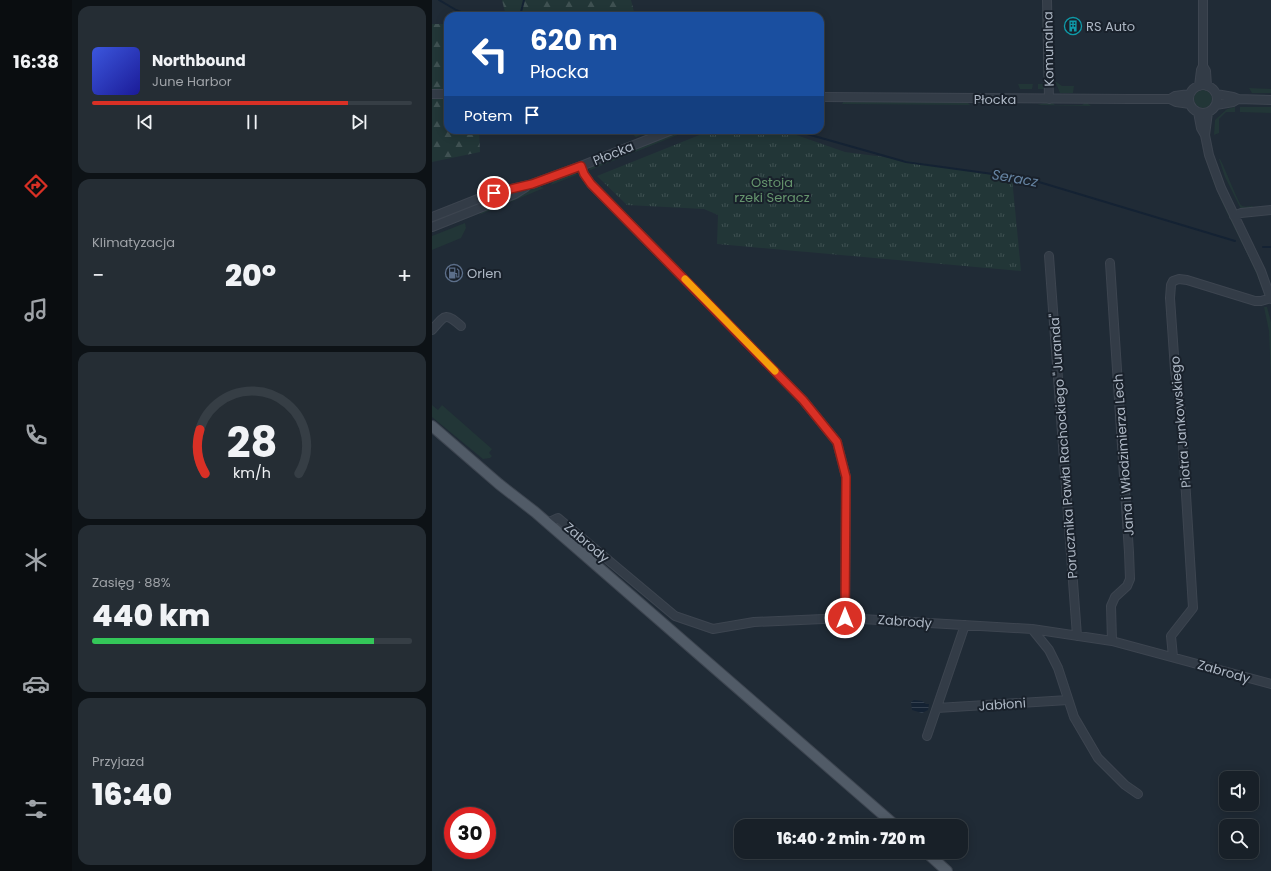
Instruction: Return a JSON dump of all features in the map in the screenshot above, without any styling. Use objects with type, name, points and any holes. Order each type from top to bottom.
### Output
[{"type":"main road","points":[[432,420],[498,476],[547,523],[888,819]]},
{"type":"main road","points":[[432,426],[499,484],[535,512]]},
{"type":"main road","points":[[934,859],[947,871]]},
{"type":"street","name":"Komunalna","points":[[1047,0],[1050,99]]},
{"type":"street","points":[[1203,0],[1203,66],[1206,71],[1203,86]]},
{"type":"street","points":[[1216,105],[1216,94],[1213,89],[1203,86],[1194,89],[1190,94],[1190,104],[1198,112],[1213,169],[1261,271],[1271,299]]},
{"type":"street","points":[[432,94],[444,94]]},
{"type":"street","name":"Płocka","points":[[1170,99],[1175,96],[1190,94]]},
{"type":"street","points":[[1216,94],[1238,99],[1271,100]]},
{"type":"street","name":"Płocka","points":[[824,97],[1170,99],[1176,102],[1190,104]]},
{"type":"street","points":[[1198,112],[1208,112],[1216,105],[1233,102],[1238,99]]},
{"type":"street","points":[[1205,136],[1208,112]]},
{"type":"street","name":"Płocka","points":[[432,217],[500,191],[532,184],[662,134]]},
{"type":"street","points":[[581,166],[584,174],[591,184],[803,400],[837,442],[846,477],[845,618]]},
{"type":"street","name":"Płocka","points":[[432,227],[515,194],[532,184]]},
{"type":"street","points":[[460,206],[466,214]]},
{"type":"street","points":[[1234,216],[1241,212],[1271,210]]},
{"type":"street","name":"Porucznika Pawła Rachockiego \"Juranda\"","points":[[1049,256],[1076,636]]},
{"type":"street","name":"Jana i Włodzimierza Lech","points":[[1110,263],[1130,579],[1127,586],[1115,597],[1111,606],[1112,641]]},
{"type":"street","name":"Piotra Jankowskiego","points":[[1173,657],[1171,636],[1193,608],[1181,413],[1175,363],[1171,285],[1173,281],[1178,279],[1187,280],[1255,301],[1271,299]]},
{"type":"street","points":[[432,330],[442,318],[446,316],[451,317],[461,326]]},
{"type":"street","name":"Zabrody","points":[[547,523],[558,518],[675,616],[713,629],[754,622],[845,618],[1032,629],[1112,641],[1271,684]]},
{"type":"street","points":[[927,736],[965,625]]},
{"type":"street","points":[[1032,629],[1049,650],[1058,668],[1074,717],[1098,758],[1125,785],[1138,794]]},
{"type":"street","name":"Jabłoni","points":[[937,708],[1068,700]]},
{"type":"green space","points":[[502,0],[631,0],[634,12],[505,12]]},
{"type":"green space","points":[[1042,0],[1045,0],[1047,89],[1038,89],[1038,84],[1044,84]]},
{"type":"green space","points":[[432,24],[444,24],[444,134],[479,134],[480,152],[432,162]]},
{"type":"green space","points":[[1055,81],[1062,86],[1074,86],[1073,93],[1060,93]]},
{"type":"green space","points":[[1018,84],[1033,84],[1032,89],[1020,89]]},
{"type":"green space","points":[[1249,88],[1271,89],[1271,93],[1252,93]]},
{"type":"green space","points":[[1203,90],[1209,93],[1212,99],[1209,105],[1203,108],[1197,105],[1194,99],[1197,93]]},
{"type":"green space","points":[[844,101],[966,101],[970,105],[842,104]]},
{"type":"green space","points":[[1052,102],[1055,105],[1082,105],[1086,102],[1091,106],[1037,105]]},
{"type":"green space","points":[[1235,107],[1235,112],[1226,112],[1219,119],[1219,133],[1214,135],[1215,120],[1227,109]]},
{"type":"green space","points":[[1240,107],[1271,107],[1271,113],[1240,112]]},
{"type":"green space","points":[[633,134],[643,134],[636,137]]},
{"type":"green space","points":[[671,134],[680,134],[588,171],[592,165]]},
{"type":"green space","name":"Ostoja rzeki Seracz","points":[[702,134],[793,134],[845,152],[1012,178],[1021,271],[717,244],[718,215],[704,209],[627,205],[597,176]]},
{"type":"green space","points":[[1206,159],[1216,184],[1258,273],[1265,296],[1251,262],[1218,194]]},
{"type":"green space","points":[[1219,159],[1241,205],[1245,207],[1253,206],[1251,208],[1241,209],[1225,177]]},
{"type":"green space","points":[[572,173],[579,174],[551,185],[553,181]]},
{"type":"green space","points":[[539,186],[544,188],[479,215],[482,212]]},
{"type":"green space","points":[[465,223],[466,228],[461,238],[432,250],[432,236]]},
{"type":"green space","points":[[1264,307],[1267,307],[1271,322],[1271,379],[1269,331]]},
{"type":"green space","points":[[432,405],[438,410],[442,405],[492,449],[489,453],[492,456],[490,458],[483,459],[432,417]]},
{"type":"water","points":[[914,700],[929,704],[928,710],[922,713],[912,710],[911,702]]},
{"type":"waterway","name":"Seracz","points":[[439,0],[461,12]]},
{"type":"waterway","points":[[521,12],[524,0]]},
{"type":"waterway","name":"Seracz","points":[[807,134],[906,162],[1029,179],[1235,241]]},
{"type":"waterway","name":"Seracz","points":[[1263,247],[1271,247]]},
{"type":"slow traffic","points":[[685,279],[775,371]]},
{"type":"place","name":"RS Auto","points":[[1073,26]]},
{"type":"place","name":"Orlen","points":[[454,273]]},
{"type":"route","points":[[494,193],[532,184],[581,166],[584,174],[591,184],[803,400],[837,442],[846,477],[845,618]]}]
